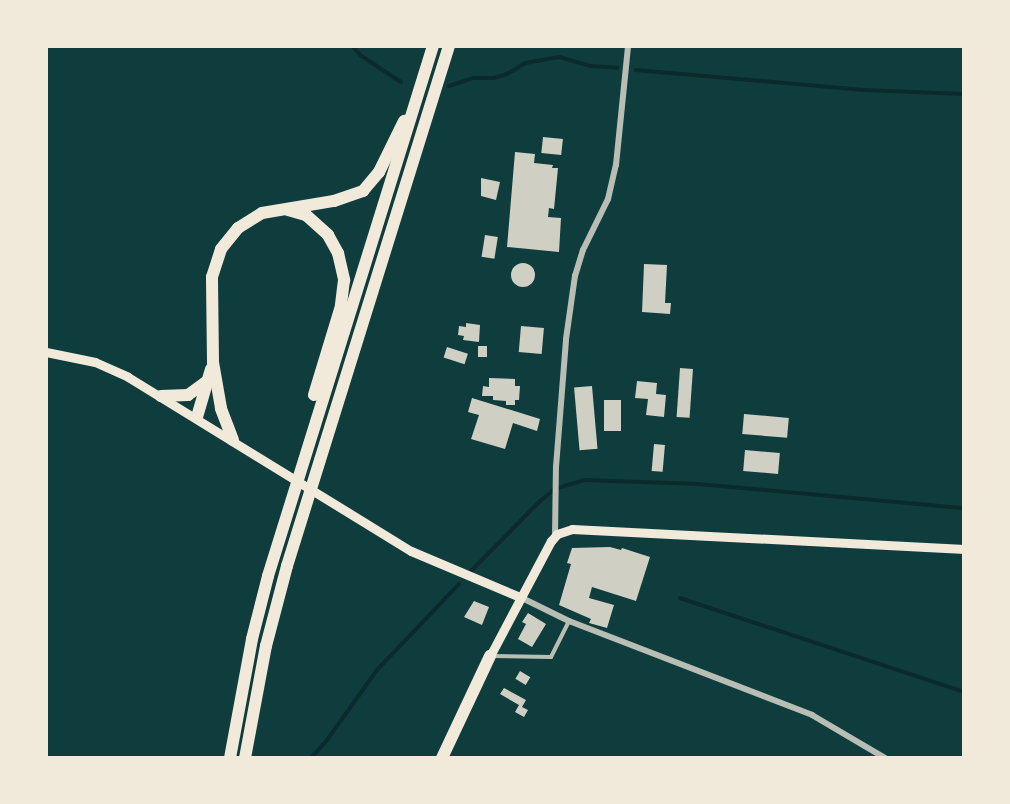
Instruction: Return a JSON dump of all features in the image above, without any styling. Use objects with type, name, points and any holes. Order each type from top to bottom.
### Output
[{"type":"highway","points":[[230,758],[252,639],[285,516],[433,46]]},
{"type":"highway","points":[[247,758],[248,742],[275,611],[299,523],[449,46]]},
{"type":"highway","points":[[233,441],[217,391],[213,362],[212,283],[219,253],[226,241],[244,223],[262,213],[334,201],[363,191],[379,172],[418,96]]},
{"type":"highway","points":[[279,210],[306,215],[321,227],[336,249],[345,280],[341,306],[312,402],[307,446]]},
{"type":"highway","points":[[197,417],[213,362]]},
{"type":"highway","points":[[161,396],[188,395],[208,379]]},
{"type":"highway","points":[[197,417],[209,409],[217,391]]},
{"type":"highway","points":[[442,758],[490,656]]},
{"type":"main road","points":[[46,352],[95,362],[161,396],[411,551],[519,597]]},
{"type":"main road","points":[[490,656],[519,597],[555,536],[583,529],[963,549]]},
{"type":"street","points":[[555,536],[556,468],[566,339],[575,276],[583,250],[608,199],[616,165],[628,46]]},
{"type":"street","points":[[519,597],[570,621],[798,709],[842,730],[885,758]]},
{"type":"lane","points":[[490,656],[551,657],[570,621]]},
{"type":"building","points":[[543,137],[563,139],[561,155],[541,153]]},
{"type":"building","points":[[515,152],[535,154],[534,163],[553,165],[552,168],[558,168],[554,209],[549,208],[548,217],[561,218],[559,252],[507,247]]},
{"type":"building","points":[[481,178],[500,182],[496,200],[481,196]]},
{"type":"building","points":[[485,235],[498,237],[494,259],[482,257]]},
{"type":"building","points":[[523,263],[528,264],[534,270],[534,280],[528,286],[523,287],[518,286],[512,280],[511,275],[512,270],[518,264]]},
{"type":"building","points":[[644,264],[667,265],[665,303],[671,303],[670,314],[642,312]]},
{"type":"building","points":[[466,323],[480,325],[479,342],[463,340],[464,336],[458,335],[459,326],[466,327]]},
{"type":"building","points":[[521,326],[544,328],[542,354],[519,352]]},
{"type":"building","points":[[478,346],[487,346],[487,357],[478,357]]},
{"type":"building","points":[[447,347],[468,354],[465,364],[444,357]]},
{"type":"building","points":[[680,368],[693,369],[690,418],[677,417]]},
{"type":"building","points":[[489,378],[515,379],[515,386],[520,386],[519,400],[515,400],[515,405],[506,405],[506,401],[493,400],[493,396],[482,396],[483,386],[489,387]]},
{"type":"building","points":[[637,381],[657,383],[656,394],[666,395],[664,417],[646,415],[648,399],[635,398]]},
{"type":"building","points":[[592,386],[597,449],[580,450],[574,388]]},
{"type":"building","points":[[472,398],[540,419],[537,431],[513,423],[505,449],[471,439],[479,415],[468,412]]},
{"type":"building","points":[[604,400],[621,400],[621,431],[604,431]]},
{"type":"building","points":[[744,414],[789,418],[787,438],[742,434]]},
{"type":"building","points":[[654,444],[665,445],[663,472],[652,471]]},
{"type":"building","points":[[745,450],[780,453],[778,474],[743,471]]},
{"type":"building","points":[[610,547],[621,550],[622,548],[650,557],[636,601],[592,587],[589,598],[614,605],[607,628],[589,623],[591,619],[559,605],[571,564],[567,563],[572,548]]},
{"type":"building","points":[[474,601],[489,607],[482,625],[464,617]]},
{"type":"building","points":[[528,613],[546,624],[532,647],[518,639],[526,624],[522,622]]},
{"type":"building","points":[[520,671],[530,677],[526,685],[515,679]]},
{"type":"building","points":[[504,688],[526,700],[522,707],[528,710],[524,717],[515,712],[519,705],[500,694]]},
{"type":"waterway","points":[[352,46],[360,55],[401,82]]},
{"type":"waterway","points":[[449,86],[474,78],[494,78],[507,74],[525,63],[559,57],[591,66],[617,68]]},
{"type":"waterway","points":[[636,70],[864,90],[964,94]]},
{"type":"waterway","points":[[469,573],[540,501],[555,489],[585,480],[698,484],[964,508]]},
{"type":"waterway","points":[[311,758],[327,740],[377,670],[459,584]]},
{"type":"waterway","points":[[680,598],[964,692]]}]
